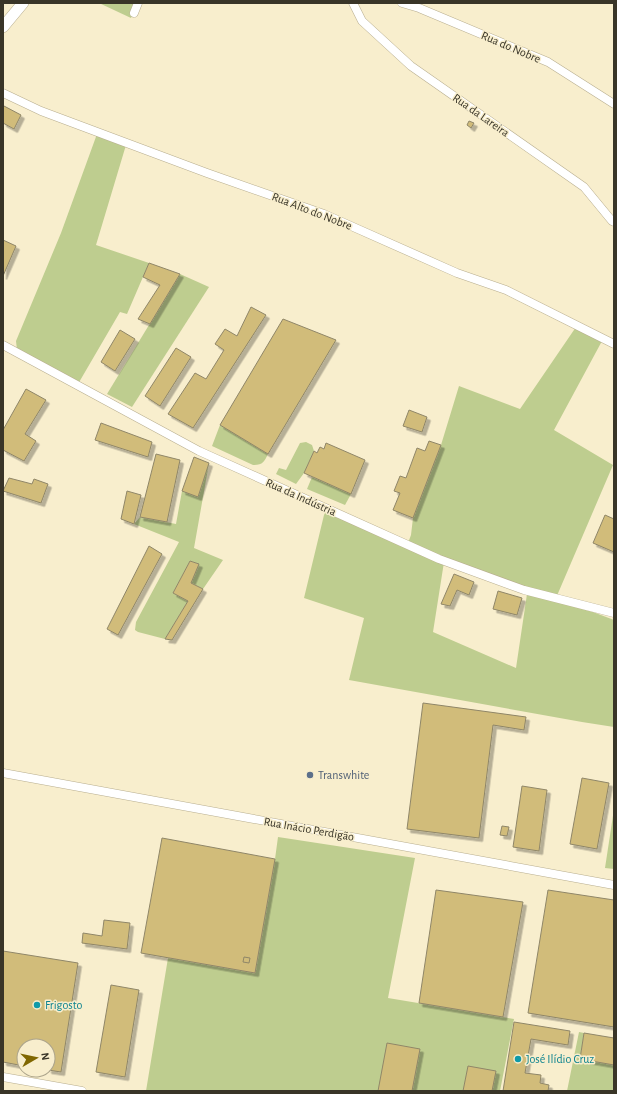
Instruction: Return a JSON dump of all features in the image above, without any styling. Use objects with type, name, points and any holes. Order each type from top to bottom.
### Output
[{"type":"main road","points":[[3,27],[23,3]]},
{"type":"street","points":[[134,13],[138,3]]},
{"type":"street","name":"Rua da Lareira","points":[[353,3],[362,21],[411,66],[584,187],[614,222]]},
{"type":"street","name":"Rua do Nobre","points":[[402,3],[419,8],[548,62],[614,104]]},
{"type":"street","name":"Rua Alto do Nobre","points":[[3,93],[41,111],[207,173],[324,214],[457,273],[506,290],[614,344]]},
{"type":"street","name":"Rua da Indústria","points":[[3,345],[199,451],[438,558],[524,590],[614,613]]},
{"type":"street","name":"Rua Inácio Perdigão","points":[[3,773],[614,885]]},
{"type":"street","points":[[3,1077],[82,1091]]},
{"type":"green space","points":[[99,3],[137,3],[131,18]]},
{"type":"green space","points":[[97,134],[126,145],[96,245],[149,263],[127,314],[120,312],[78,384],[17,350],[16,341],[61,233]]},
{"type":"green space","points":[[180,274],[209,287],[132,407],[107,394]]},
{"type":"green space","points":[[576,327],[602,341],[554,430],[613,465],[556,598],[524,589],[408,543],[411,535],[413,518],[441,445],[459,386],[520,409]]},
{"type":"green space","points":[[220,425],[268,454],[264,461],[261,464],[253,465],[212,446]]},
{"type":"green space","points":[[306,442],[312,445],[314,451],[304,473],[296,484],[276,474],[279,468],[286,470],[300,443]]},
{"type":"green space","points":[[209,463],[194,548],[223,560],[203,589],[191,583],[198,564],[190,561],[173,593],[188,601],[165,639],[138,632],[135,630],[136,622],[179,542],[134,524],[140,517],[176,524],[182,491],[198,496]]},
{"type":"green space","points":[[312,477],[351,494],[345,505],[307,489]]},
{"type":"green space","points":[[326,511],[444,562],[433,632],[516,668],[527,594],[593,612],[614,620],[614,727],[349,680],[364,618],[304,598]]},
{"type":"green space","points":[[614,809],[614,869],[605,868]]},
{"type":"green space","points":[[278,837],[415,858],[388,998],[514,1019],[500,1091],[146,1091],[168,958],[255,973]]},
{"type":"green space","points":[[579,1032],[584,1033],[580,1059],[614,1065],[614,1091],[567,1091]]},
{"type":"building","points":[[4,106],[21,115],[14,129],[3,123]]},
{"type":"building","points":[[469,121],[474,123],[471,128],[467,125]]},
{"type":"building","points":[[3,240],[16,246],[3,276]]},
{"type":"building","points":[[149,263],[180,274],[150,324],[138,319],[160,285],[143,277]]},
{"type":"building","points":[[251,307],[266,315],[193,428],[168,414],[195,373],[206,379],[224,350],[215,344],[225,329],[237,336]]},
{"type":"building","points":[[283,319],[336,340],[268,454],[220,425]]},
{"type":"building","points":[[120,330],[135,339],[115,371],[101,362]]},
{"type":"building","points":[[176,348],[191,357],[160,406],[145,396]]},
{"type":"building","points":[[26,389],[46,400],[25,434],[36,441],[24,461],[3,450],[3,430]]},
{"type":"building","points":[[409,410],[427,417],[422,432],[403,426]]},
{"type":"building","points":[[101,423],[152,442],[148,457],[95,440]]},
{"type":"building","points":[[429,441],[441,445],[413,518],[393,510],[400,493],[394,491],[400,476],[406,478],[417,448],[425,451]]},
{"type":"building","points":[[326,443],[365,460],[351,494],[304,473],[314,451],[317,453],[320,447],[324,449]]},
{"type":"building","points":[[156,454],[180,460],[167,522],[140,517]]},
{"type":"building","points":[[194,457],[209,463],[198,497],[182,491]]},
{"type":"building","points":[[9,478],[32,484],[34,479],[48,484],[41,503],[3,491]]},
{"type":"building","points":[[127,491],[141,495],[134,524],[121,519]]},
{"type":"building","points":[[605,515],[614,519],[614,552],[593,543]]},
{"type":"building","points":[[149,546],[162,554],[118,635],[107,629]]},
{"type":"building","points":[[190,561],[199,564],[191,583],[203,589],[172,640],[165,639],[188,601],[173,593]]},
{"type":"building","points":[[454,574],[474,582],[469,595],[457,590],[450,606],[441,604]]},
{"type":"building","points":[[498,591],[522,598],[517,615],[493,609]]},
{"type":"building","points":[[423,703],[526,717],[524,730],[493,725],[479,838],[407,829]]},
{"type":"building","points":[[582,778],[609,783],[597,849],[570,844]]},
{"type":"building","points":[[522,786],[547,790],[539,851],[513,847]]},
{"type":"building","points":[[502,826],[509,827],[507,836],[500,835]]},
{"type":"building","points":[[162,838],[275,859],[255,973],[141,953]]},
{"type":"building","points":[[436,890],[523,902],[503,1017],[419,1003]]},
{"type":"building","points":[[548,890],[614,900],[614,1027],[528,1013]]},
{"type":"building","points":[[104,920],[130,923],[127,949],[82,943],[83,933],[102,936]]},
{"type":"building","name":"Frigosto","points":[[3,951],[78,963],[61,1072],[56,1071],[56,1038],[16,1038],[16,1064],[3,1062]]},
{"type":"building","points":[[244,957],[250,958],[249,963],[243,962]]},
{"type":"building","points":[[111,985],[139,990],[125,1077],[96,1072]]},
{"type":"building","name":"José Ilídio Cruz","points":[[514,1022],[570,1031],[568,1045],[531,1039],[525,1073],[541,1075],[540,1083],[549,1085],[548,1091],[503,1091]]},
{"type":"building","points":[[584,1033],[614,1038],[614,1065],[580,1059]]},
{"type":"building","points":[[387,1043],[420,1049],[412,1091],[378,1091]]},
{"type":"building","points":[[468,1066],[496,1071],[492,1091],[463,1091]]},
{"type":"place","name":"Transwhite","points":[[310,775]]},
{"type":"place","name":"Frigosto","points":[[37,1005]]},
{"type":"place","name":"José Ilídio Cruz","points":[[518,1059]]}]
